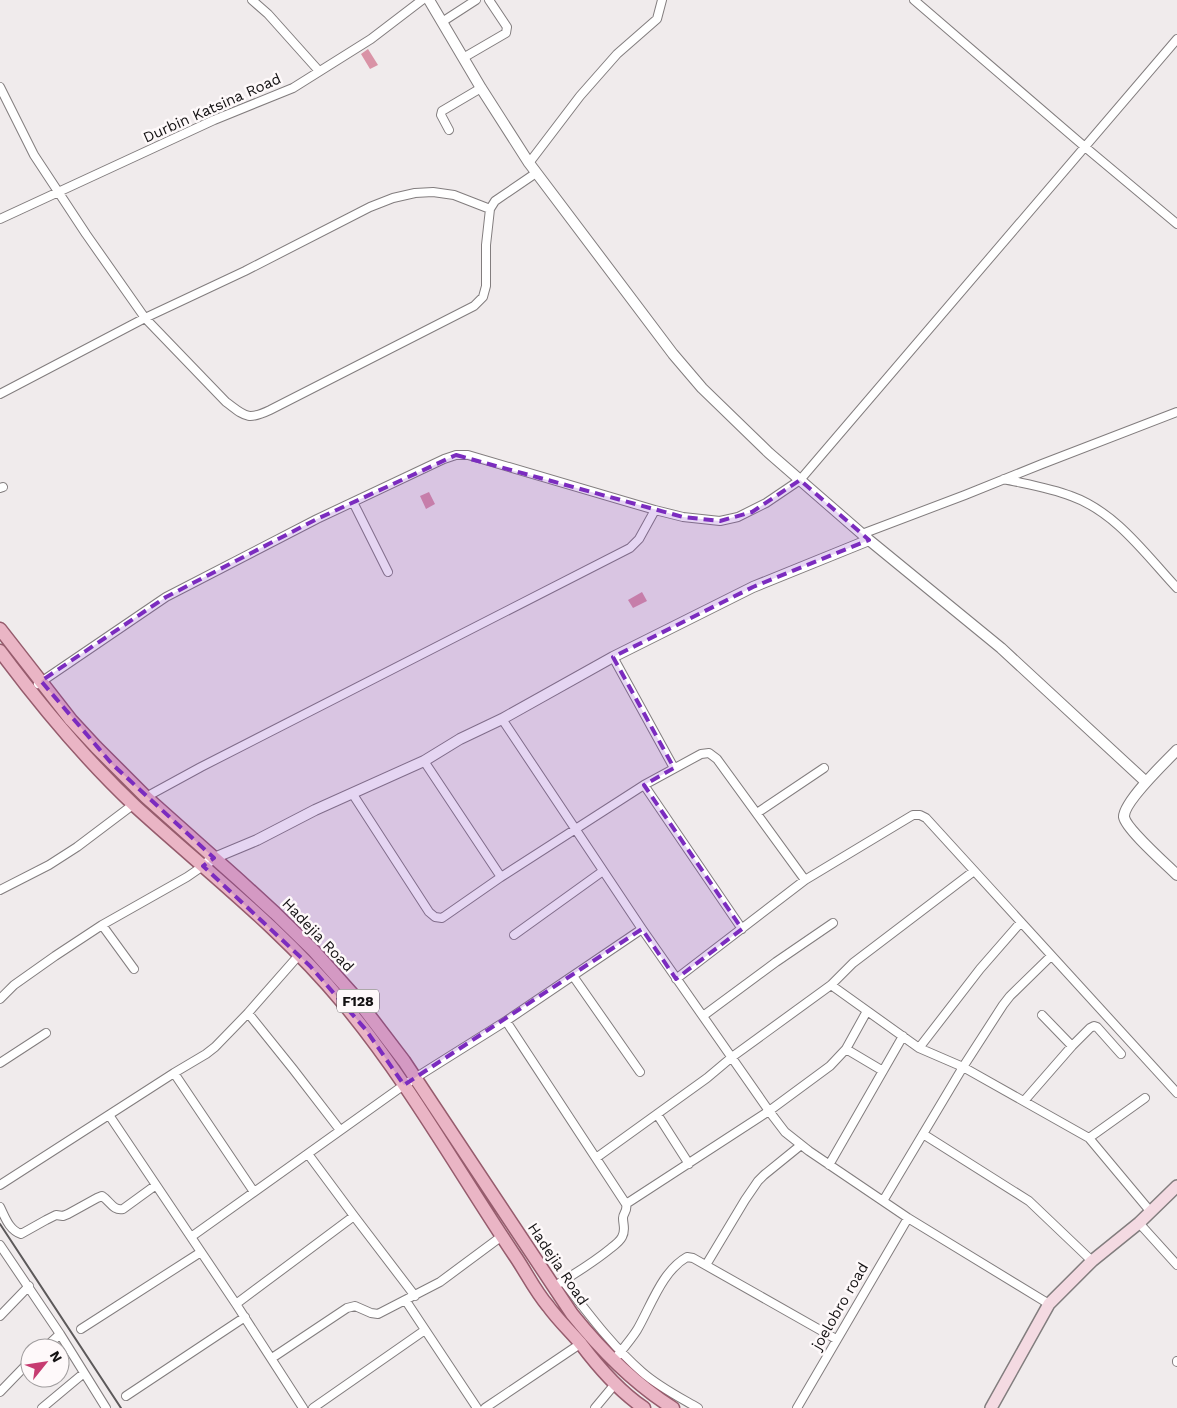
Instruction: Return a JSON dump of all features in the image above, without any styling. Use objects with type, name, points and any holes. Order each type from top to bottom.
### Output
[{"type":"main road","name":"Hadejia Road","points":[[0,629],[71,720],[96,747],[146,797],[239,880],[314,951],[356,998],[388,1039],[444,1144],[546,1305],[615,1384],[644,1408]]},
{"type":"main road","name":"Hadejia Road","points":[[0,651],[30,691],[87,756],[134,804],[299,955],[340,1000],[410,1082],[559,1288],[586,1332],[617,1356],[642,1388],[673,1408]]},
{"type":"main road","points":[[991,1408],[1049,1304],[1092,1261],[1139,1223],[1177,1186]]},
{"type":"main road","points":[[546,1305],[559,1288]]},
{"type":"street","points":[[252,0],[268,14],[320,71]]},
{"type":"street","name":"Durbin Katsina Road","points":[[0,219],[214,120],[292,88],[371,39],[422,0]]},
{"type":"street","points":[[429,0],[480,88],[536,173],[655,331],[702,388],[768,452],[865,537],[1001,648],[1146,782]]},
{"type":"street","points":[[442,22],[476,0]]},
{"type":"street","points":[[463,58],[506,33],[507,27],[489,0]]},
{"type":"street","points":[[529,163],[580,96],[617,54],[657,19],[662,0]]},
{"type":"street","points":[[914,0],[1177,224]]},
{"type":"street","points":[[30,691],[41,681],[166,597],[316,519],[456,455],[468,455],[683,517],[720,521],[738,518],[752,512],[800,480],[1177,39]]},
{"type":"street","points":[[0,87],[34,155],[145,318],[226,402],[248,416],[257,416],[474,306],[483,297],[486,286],[486,245],[490,209],[495,201],[536,173]]},
{"type":"street","points":[[449,130],[441,115],[442,111],[480,88]]},
{"type":"street","points":[[0,394],[145,318],[246,271],[370,207],[393,198],[415,192],[454,194],[490,209]]},
{"type":"street","points":[[0,999],[14,985],[102,925],[187,877],[214,858],[257,840],[352,793],[424,761],[613,657],[753,587],[865,537],[1004,479],[1177,412]]},
{"type":"street","points":[[1004,479],[1070,495],[1098,509],[1131,538],[1177,588]]},
{"type":"street","points":[[353,502],[388,572]]},
{"type":"street","points":[[146,797],[630,548],[639,539],[655,510]]},
{"type":"street","points":[[613,657],[674,768]]},
{"type":"street","points":[[502,719],[676,979],[785,1132],[829,1165],[908,1218],[1049,1304]]},
{"type":"street","points":[[1177,750],[1146,782],[1126,809],[1124,817],[1130,828],[1177,875]]},
{"type":"street","points":[[352,793],[429,912],[435,917],[442,918],[501,877],[644,785],[701,754],[709,753],[717,758],[806,880]]},
{"type":"street","points":[[424,761],[501,877]]},
{"type":"street","points":[[757,813],[824,768]]},
{"type":"street","points":[[644,785],[742,929]]},
{"type":"street","points":[[0,890],[49,865],[134,804]]},
{"type":"street","points":[[676,979],[806,880],[913,815],[920,814],[926,818],[974,870],[1177,1093]]},
{"type":"street","points":[[596,1158],[831,986],[853,963],[974,870]]},
{"type":"street","points":[[514,935],[603,871]]},
{"type":"street","points":[[919,1048],[980,970],[1021,922]]},
{"type":"street","points":[[703,1016],[776,962],[833,924]]},
{"type":"street","points":[[102,925],[134,969]]},
{"type":"street","points":[[192,1237],[410,1082],[506,1021],[642,929]]},
{"type":"street","points":[[0,1185],[174,1072],[206,1054],[248,1013],[299,955]]},
{"type":"street","points":[[883,1201],[963,1066],[1003,1005],[1051,956]]},
{"type":"street","points":[[573,976],[640,1072]]},
{"type":"street","points":[[831,986],[919,1048],[963,1066],[1088,1138],[1150,1211]]},
{"type":"street","points":[[626,1204],[770,1111],[830,1066],[846,1049],[867,1011]]},
{"type":"street","points":[[248,1013],[340,1130]]},
{"type":"street","points":[[1042,1015],[1072,1046]]},
{"type":"street","points":[[506,1021],[626,1204],[627,1210],[623,1216],[625,1227],[622,1237],[559,1288]]},
{"type":"street","points":[[1024,1101],[1072,1046],[1094,1026],[1121,1054]]},
{"type":"street","points":[[0,1063],[46,1033]]},
{"type":"street","points":[[829,1165],[902,1036]]},
{"type":"street","points":[[846,1049],[883,1071]]},
{"type":"street","points":[[174,1072],[254,1192]]},
{"type":"street","points":[[1088,1138],[1145,1098]]},
{"type":"street","points":[[658,1114],[689,1164]]},
{"type":"street","points":[[109,1115],[192,1237],[303,1408]]},
{"type":"street","points":[[923,1134],[1029,1201],[1092,1261]]},
{"type":"street","points":[[706,1266],[758,1181],[801,1145]]},
{"type":"street","points":[[308,1154],[414,1296]]},
{"type":"street","points":[[0,1207],[10,1227],[21,1234],[56,1215],[63,1216],[68,1214],[102,1196],[114,1208],[123,1209],[156,1185]]},
{"type":"street","points":[[236,1304],[354,1216]]},
{"type":"street","name":"joelobro road","points":[[797,1408],[908,1218]]},
{"type":"street","points":[[1139,1223],[1177,1265]]},
{"type":"street","points":[[272,1358],[347,1308],[355,1306],[378,1314],[406,1301],[440,1282],[502,1236]]},
{"type":"street","points":[[0,1245],[29,1286],[106,1408]]},
{"type":"street","points":[[81,1329],[201,1252]]},
{"type":"street","points":[[698,1408],[668,1391],[617,1356],[638,1328],[649,1306],[672,1270],[679,1261],[687,1257],[693,1258],[836,1339]]},
{"type":"street","points":[[0,1316],[29,1286]]},
{"type":"street","points":[[406,1301],[477,1408]]},
{"type":"street","points":[[126,1396],[245,1318]]},
{"type":"street","points":[[313,1408],[425,1330]]},
{"type":"street","points":[[55,1338],[60,1334]]},
{"type":"street","points":[[485,1408],[496,1405],[580,1344]]},
{"type":"street","points":[[0,1392],[20,1371]]},
{"type":"street","points":[[42,1408],[84,1373]]},
{"type":"street","points":[[595,1408],[615,1384]]},
{"type":"highlighted area","points":[[456,455],[683,517],[720,521],[752,512],[800,480],[869,540],[753,587],[613,657],[674,768],[644,785],[742,929],[676,979],[642,929],[404,1085],[366,1030],[310,966],[203,866],[214,858],[112,764],[41,681],[166,597],[317,519]]},
{"type":"shaded area","points":[[368,49],[378,65],[370,69],[361,54]]},
{"type":"shaded area","points":[[429,492],[435,504],[426,509],[420,496]]},
{"type":"shaded area","points":[[642,592],[647,601],[633,608],[628,600]]},
{"type":"railway","points":[[0,1224],[121,1408]]}]
